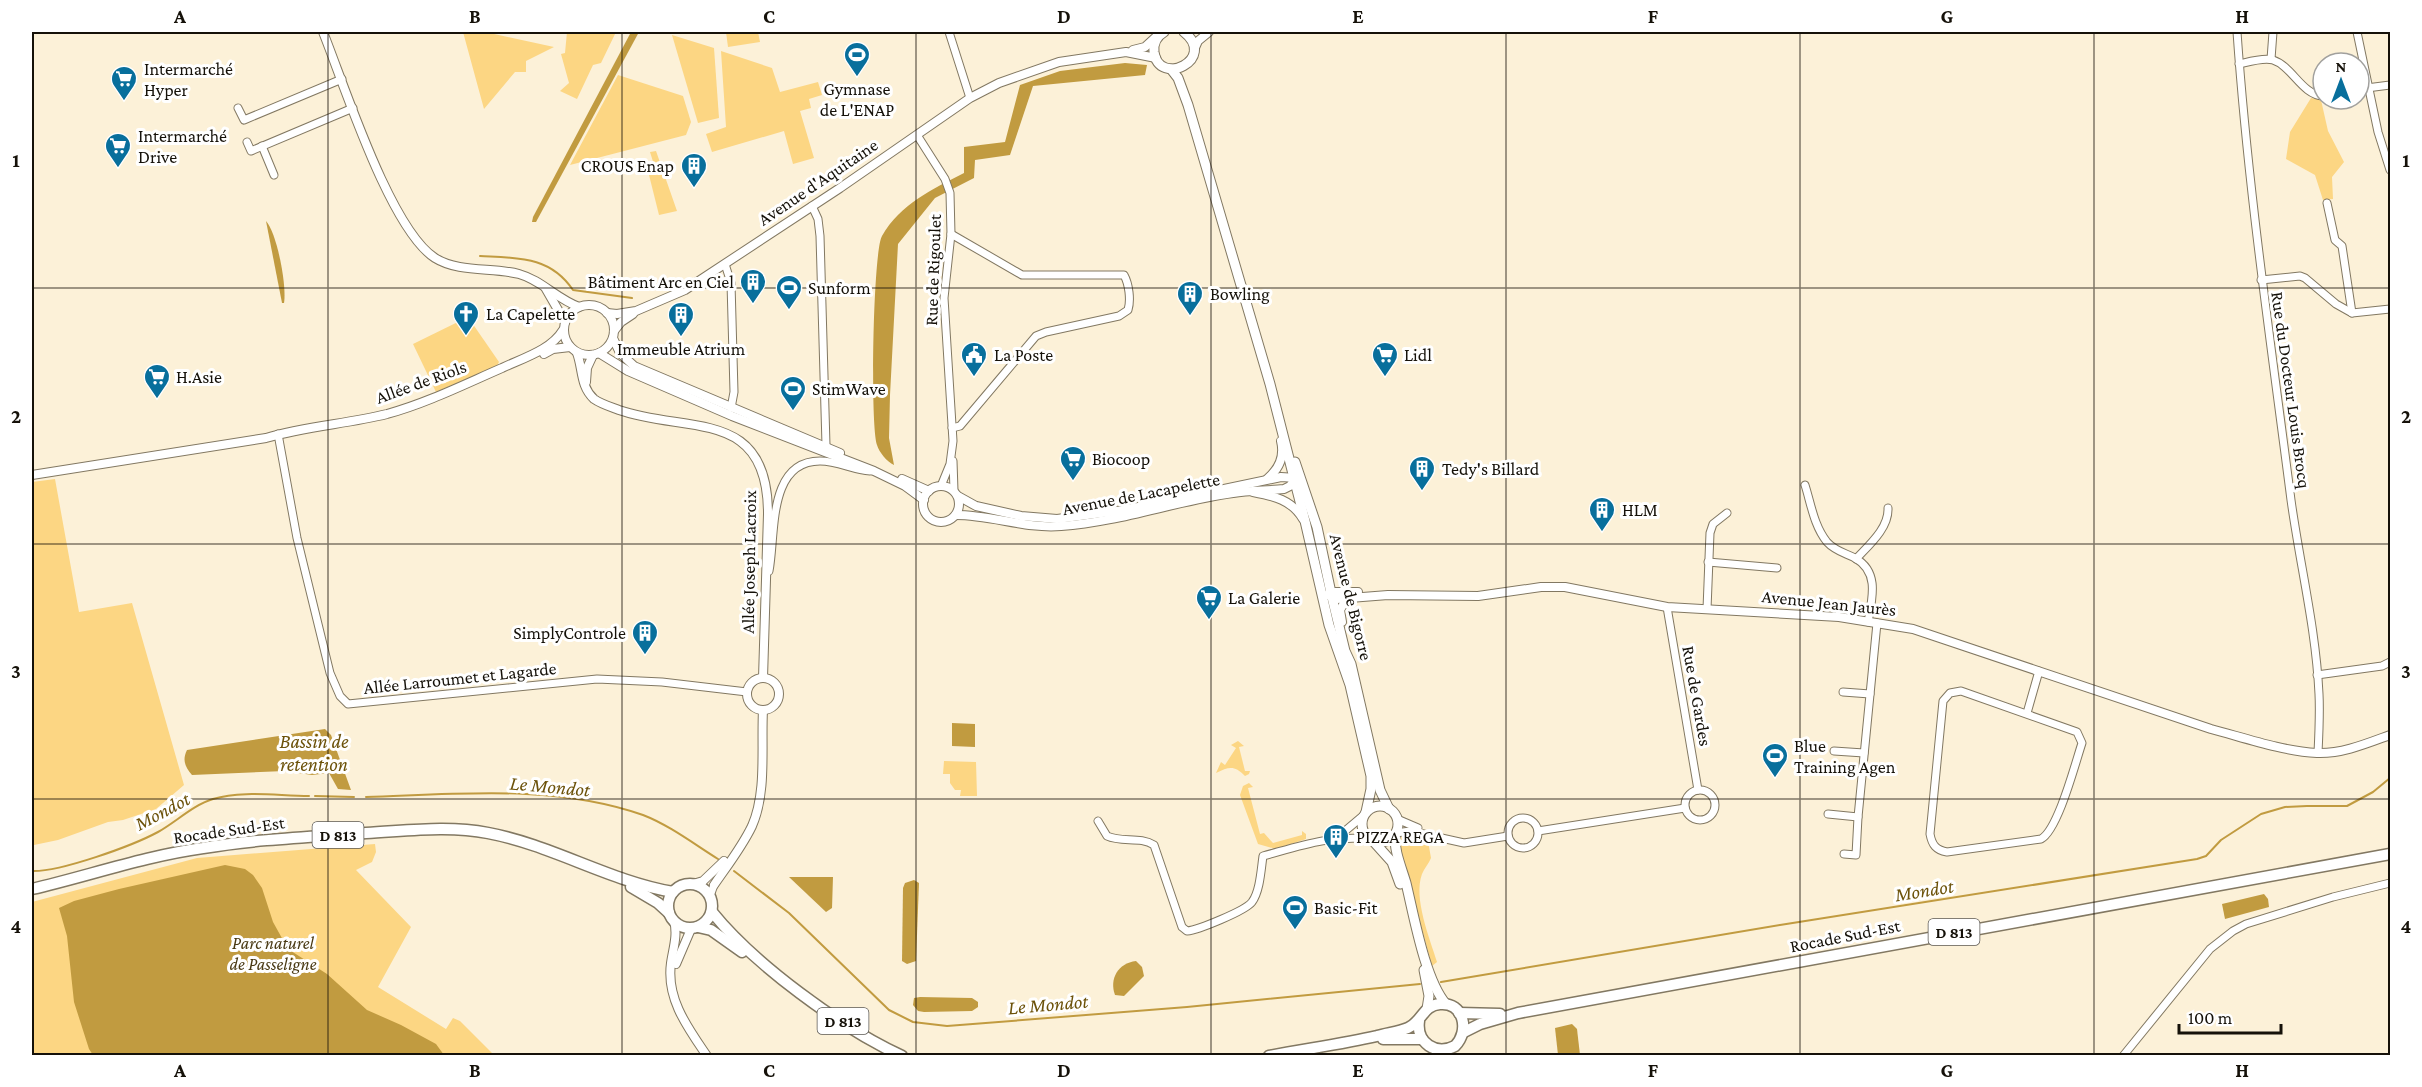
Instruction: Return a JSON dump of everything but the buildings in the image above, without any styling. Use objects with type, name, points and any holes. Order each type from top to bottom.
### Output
[{"type":"main road","points":[[1161,33],[1153,49],[1156,58],[1164,67],[1171,69],[1187,65],[1194,50],[1193,43],[1186,32]]},
{"type":"main road","name":"Avenue de Bigorre","points":[[1186,99],[1185,71],[1187,65]]},
{"type":"main road","name":"Avenue de Bigorre","points":[[1171,69],[1178,78],[1186,99],[1273,395],[1306,527],[1345,651],[1350,660],[1380,790],[1389,809]]},
{"type":"main road","name":"Avenue de Bigorre","points":[[1295,478],[1317,527],[1333,640],[1350,686],[1371,776],[1371,789],[1365,814]]},
{"type":"main road","points":[[1269,1056],[1356,1041],[1407,1029],[1419,1021],[1427,1009],[1429,996],[1425,975],[1392,862],[1362,829],[1365,814],[1374,807],[1389,809],[1397,819],[1394,847],[1435,987],[1446,1004],[1460,1012],[1464,1025],[1464,1032],[1455,1051],[1440,1053],[1431,1048],[1422,1039],[1418,1030],[1419,1021]]},
{"type":"main road","name":"Rocade Sud-Est","points":[[32,890],[201,848],[265,840],[454,830],[488,833],[540,848],[644,886],[673,892]]},
{"type":"main road","points":[[1372,841],[1386,841],[1395,833]]},
{"type":"main road","name":"Rocade Sud-Est","points":[[1460,1012],[1483,1015],[1518,1013],[2391,854]]},
{"type":"main road","name":"Rocade Sud-Est","points":[[588,866],[642,892],[671,917]]},
{"type":"main road","name":"Rocade Sud-Est","points":[[32,884],[87,875]]},
{"type":"main road","name":"D 813","points":[[32,895],[76,883],[87,875]]},
{"type":"main road","points":[[693,884],[706,890],[712,890],[712,912],[709,919],[694,928],[684,928],[671,917],[669,899],[673,892],[685,885],[693,884]]},
{"type":"main road","name":"D 813","points":[[712,912],[746,948],[787,982]]},
{"type":"main road","name":"D 813","points":[[694,928],[720,935],[858,1032],[902,1056]]},
{"type":"main road","points":[[1427,1009],[1436,1004],[1446,1004]]},
{"type":"main road","name":"Rocade Sud-Est","points":[[1464,1032],[1518,1013]]},
{"type":"main road","points":[[1356,1041],[1422,1039]]},
{"type":"street","points":[[323,32],[397,212],[418,243],[437,259],[457,266],[530,277],[564,301],[579,307]]},
{"type":"street","points":[[948,32],[970,98]]},
{"type":"street","points":[[1194,50],[1198,41],[1209,32]]},
{"type":"street","name":"Rue du Docteur Louis Brocq","points":[[2237,32],[2261,280],[2270,328],[2317,675],[2318,753]]},
{"type":"street","points":[[2271,59],[2273,32]]},
{"type":"street","points":[[2356,32],[2358,51]]},
{"type":"street","points":[[1126,52],[1144,47],[1161,33]]},
{"type":"street","name":"Avenue d'Aquitaine","points":[[613,335],[621,322],[636,311],[685,290],[970,98],[999,83],[1043,66],[1126,52],[1156,58]]},
{"type":"street","points":[[2239,64],[2271,59],[2311,92]]},
{"type":"street","points":[[238,108],[244,120],[342,79]]},
{"type":"street","points":[[2371,88],[2391,85]]},
{"type":"street","points":[[248,142],[251,151],[353,108]]},
{"type":"street","points":[[2371,111],[2391,170]]},
{"type":"street","name":"Rue de Rigoulet","points":[[917,135],[945,179],[950,194],[951,234],[944,298],[952,450],[950,464],[941,486]]},
{"type":"street","points":[[262,146],[274,175]]},
{"type":"street","points":[[2327,203],[2335,240],[2342,246],[2352,313]]},
{"type":"street","points":[[812,206],[818,219],[820,236],[826,446]]},
{"type":"street","points":[[951,234],[1022,275],[1124,275],[1128,282],[1129,302],[1128,310],[1119,316],[1036,336],[960,426],[952,428]]},
{"type":"street","points":[[725,264],[731,283],[734,392],[731,408]]},
{"type":"street","points":[[2261,280],[2300,276],[2336,304],[2352,313],[2391,309]]},
{"type":"street","points":[[546,288],[564,326],[585,388]]},
{"type":"street","points":[[564,326],[568,315],[579,307],[594,305],[611,318],[613,335],[620,353],[634,366],[929,491]]},
{"type":"street","name":"Avenue d'Aquitaine","points":[[607,313],[636,311]]},
{"type":"street","name":"Allée de Riols","points":[[32,475],[105,465],[374,417],[414,406],[544,348],[558,338],[564,326]]},
{"type":"street","points":[[585,388],[587,368],[596,354],[605,350],[613,335]]},
{"type":"street","name":"Allée de Riols","points":[[278,434],[363,422],[396,414],[443,398],[554,350],[573,350]]},
{"type":"street","points":[[573,350],[596,354]]},
{"type":"street","name":"Avenue de Lacapelette","points":[[596,354],[628,371],[732,416],[874,471],[905,486],[924,500],[925,512],[934,521],[945,522],[956,515],[1043,527],[1062,526],[1117,518],[1231,493],[1284,489],[1295,478]]},
{"type":"street","points":[[1266,480],[1277,469],[1283,456],[1267,386],[1267,374]]},
{"type":"street","name":"Allée Joseph Lacroix","points":[[585,388],[596,401],[644,417],[714,428],[746,447],[763,472],[768,491],[763,678]]},
{"type":"street","name":"Allée Larroumet et Lagarde","points":[[278,434],[297,538],[330,673],[340,696],[348,704],[597,679],[662,682],[747,692]]},
{"type":"street","points":[[952,450],[956,494],[960,506],[956,515]]},
{"type":"street","points":[[766,576],[771,563],[778,499],[783,483],[790,473],[806,463],[819,461],[874,471]]},
{"type":"street","name":"Avenue de Lacapelette","points":[[941,486],[976,506],[1021,516],[1058,519],[1104,513],[1266,480],[1295,478]]},
{"type":"street","points":[[1805,485],[1817,524],[1828,543],[1840,552],[1856,559],[1867,568],[1872,578],[1870,694],[1856,855],[1844,854]]},
{"type":"street","points":[[924,500],[929,491],[941,486]]},
{"type":"street","points":[[1253,492],[1276,496],[1291,505],[1298,512],[1306,527]]},
{"type":"street","points":[[1856,559],[1882,528],[1888,508]]},
{"type":"street","points":[[1707,609],[1710,533],[1713,524],[1726,513]]},
{"type":"street","points":[[1708,562],[1777,568]]},
{"type":"street","points":[[1324,570],[1335,585],[1357,592]]},
{"type":"street","name":"Avenue Jean Jaurès","points":[[1328,596],[1347,598],[1388,595],[1478,596],[1541,587],[1564,587],[1667,607],[1839,617],[1913,629],[2211,729],[2261,742],[2318,753],[2345,749],[2391,735]]},
{"type":"street","name":"Avenue Jean Jaurès","points":[[1328,596],[1357,592],[1388,595]]},
{"type":"street","points":[[1347,598],[1340,613],[1350,660]]},
{"type":"street","name":"Rue de Gardes","points":[[1667,607],[1698,790]]},
{"type":"street","points":[[2317,675],[2382,666],[2391,662]]},
{"type":"street","points":[[2027,713],[2039,671]]},
{"type":"street","points":[[763,678],[776,685],[779,694],[776,704],[763,710],[753,706],[747,692],[751,684],[763,678]]},
{"type":"street","points":[[1961,691],[2027,713],[2077,732],[2082,743],[2049,833],[2041,839],[2007,845],[1947,852],[1938,850],[1933,845],[1930,834],[1943,701],[1950,693],[1961,691]]},
{"type":"street","points":[[1843,692],[1870,694]]},
{"type":"street","points":[[712,890],[746,836],[757,810],[760,795],[763,710]]},
{"type":"street","points":[[1834,751],[1864,753]]},
{"type":"street","points":[[1698,790],[1710,794],[1715,802],[1710,816],[1700,820],[1693,818],[1685,808],[1686,799],[1698,790]]},
{"type":"street","points":[[1538,831],[1685,808]]},
{"type":"street","points":[[1098,821],[1104,833],[1113,839],[1153,843],[1182,927],[1187,931],[1195,930],[1252,902],[1263,856],[1332,838],[1346,831],[1365,814]]},
{"type":"street","points":[[1828,814],[1858,818]]},
{"type":"street","points":[[1521,818],[1533,822],[1538,831],[1535,842],[1527,848],[1513,844],[1508,836],[1510,824],[1521,818]]},
{"type":"street","points":[[1397,819],[1407,825],[1436,833],[1440,837]]},
{"type":"street","points":[[1395,833],[1410,831],[1464,843],[1508,836]]},
{"type":"street","points":[[693,884],[703,881],[715,871],[746,836]]},
{"type":"street","points":[[1332,838],[1372,841]]},
{"type":"street","points":[[2124,1056],[2210,950],[2233,931],[2246,924],[2333,897],[2391,883]]},
{"type":"street","points":[[671,917],[675,938],[671,963],[672,986],[681,1018],[707,1056]]},
{"type":"street","points":[[672,986],[677,958],[694,928]]},
{"type":"green space","points":[[463,32],[485,32],[554,47],[526,61],[526,72],[515,72],[484,109]]},
{"type":"green space","points":[[567,32],[616,32],[601,63],[593,65],[577,99],[560,91],[569,83],[561,54],[565,53]]},
{"type":"green space","points":[[726,32],[758,32],[760,42],[728,47]]},
{"type":"green space","points":[[672,35],[714,48],[719,118],[698,123]]},
{"type":"green space","points":[[721,51],[772,68],[780,92],[818,82],[822,95],[809,99],[811,108],[800,111],[814,158],[793,164],[784,131],[712,152],[706,134],[726,127]]},
{"type":"green space","points":[[618,75],[683,96],[691,122],[686,135],[570,165]]},
{"type":"green space","points":[[2311,98],[2311,111],[2323,111],[2328,131],[2344,162],[2332,177],[2333,199],[2323,200],[2315,175],[2286,159],[2290,132]]},
{"type":"green space","points":[[656,151],[677,211],[659,215],[649,175],[655,168],[650,152]]},
{"type":"green space","points":[[468,317],[499,362],[497,366],[436,392],[413,344]]},
{"type":"green space","points":[[55,479],[79,612],[132,603],[184,785],[156,809],[123,820],[108,822],[58,840],[34,845],[32,844],[32,482]]},
{"type":"green space","points":[[1238,741],[1244,746],[1239,747],[1245,771],[1250,771],[1249,774],[1245,776],[1231,768],[1216,773],[1221,762],[1225,765],[1236,748],[1231,745]]},
{"type":"green space","points":[[944,761],[976,762],[977,796],[960,796],[961,790],[955,790],[950,783],[950,774],[943,774]]},
{"type":"green space","points":[[1249,783],[1253,787],[1248,788],[1260,834],[1264,833],[1273,843],[1302,835],[1302,831],[1306,834],[1306,839],[1276,849],[1258,844],[1240,795],[1243,786]]},
{"type":"green space","points":[[1408,834],[1428,841],[1431,858],[1422,874],[1420,895],[1437,962],[1432,966],[1398,841]]},
{"type":"green space","name":"Parc naturel de Passeligne","points":[[375,844],[376,852],[372,862],[356,870],[411,927],[378,987],[446,1029],[453,1018],[460,1021],[494,1055],[32,1056],[32,902],[197,858]]},
{"type":"water","points":[[631,32],[639,32],[536,222],[532,222],[533,217]]},
{"type":"water","points":[[1125,63],[1147,65],[1145,75],[1033,86],[1010,155],[975,160],[974,178],[935,198],[898,244],[890,395],[889,438],[894,465],[891,464],[877,445],[874,406],[876,272],[882,236],[898,215],[918,198],[964,173],[964,147],[1005,142],[1020,85],[1060,71]]},
{"type":"water","points":[[266,221],[274,236],[280,260],[284,303],[282,303]]},
{"type":"water","points":[[952,723],[975,724],[975,747],[952,746]]},
{"type":"water","name":"Bassin de retention","points":[[325,729],[331,735],[351,790],[338,789],[329,773],[312,775],[285,771],[192,775],[185,763],[187,750]]},
{"type":"water","name":"Parc naturel de Passeligne","points":[[225,865],[245,869],[253,875],[262,888],[273,922],[288,949],[327,974],[367,1010],[436,1044],[444,1055],[93,1055],[74,1002],[67,936],[59,908],[74,901],[119,889]]},
{"type":"water","points":[[789,877],[833,877],[832,908],[826,912]]},
{"type":"water","points":[[914,880],[919,883],[916,961],[907,964],[902,961],[903,888],[905,883]]},
{"type":"water","points":[[2264,894],[2268,899],[2269,907],[2225,919],[2222,904]]},
{"type":"water","points":[[1136,961],[1142,967],[1144,976],[1124,996],[1115,995],[1113,983],[1116,973],[1124,965]]},
{"type":"water","points":[[914,998],[972,998],[978,1002],[978,1007],[972,1011],[918,1011],[913,1005]]},
{"type":"water","points":[[1572,1024],[1577,1029],[1580,1055],[1558,1055],[1555,1028]]},
{"type":"waterway","points":[[480,256],[532,261],[554,271],[573,290],[632,298]]},
{"type":"waterway","name":"Mondot","points":[[1441,982],[1780,925],[2197,859],[2206,856],[2221,840],[2261,814],[2285,807],[2347,806],[2373,792],[2390,778]]},
{"type":"waterway","name":"Le Mondot","points":[[366,797],[506,793],[576,799],[610,805],[653,819],[718,859]]},
{"type":"waterway","name":"Mondot","points":[[32,871],[77,863],[131,844],[158,832],[192,809],[224,796],[248,794],[309,796]]},
{"type":"waterway","points":[[315,796],[354,797]]},
{"type":"waterway","name":"Le Mondot","points":[[734,871],[789,913],[889,1010],[913,1022],[947,1026],[1187,1007],[1420,984]]},
{"type":"place","name":"Gymnase de L'ENAP","points":[[857,78]]},
{"type":"place","name":"Intermarché Hyper","points":[[124,102]]},
{"type":"place","name":"Intermarché Drive","points":[[118,169]]},
{"type":"place","name":"CROUS Enap","points":[[694,189]]},
{"type":"place","name":"Bâtiment Arc en Ciel","points":[[753,305]]},
{"type":"place","name":"Sunform","points":[[789,311]]},
{"type":"place","name":"Bowling","points":[[1190,317]]},
{"type":"place","name":"La Capelette","points":[[466,337]]},
{"type":"place","name":"Immeuble Atrium","points":[[681,338]]},
{"type":"place","name":"La Poste","points":[[974,378]]},
{"type":"place","name":"Lidl","points":[[1385,378]]},
{"type":"place","name":"H.Asie","points":[[157,400]]},
{"type":"place","name":"StimWave","points":[[793,412]]},
{"type":"place","name":"Biocoop","points":[[1073,482]]},
{"type":"place","name":"Tedy's Billard","points":[[1422,492]]},
{"type":"place","name":"HLM","points":[[1602,533]]},
{"type":"place","name":"La Galerie","points":[[1209,621]]},
{"type":"place","name":"SimplyControle","points":[[645,656]]},
{"type":"place","name":"Blue Training Agen","points":[[1775,779]]},
{"type":"place","name":"PIZZA REGA","points":[[1336,860]]},
{"type":"place","name":"Basic-Fit","points":[[1295,931]]}]
